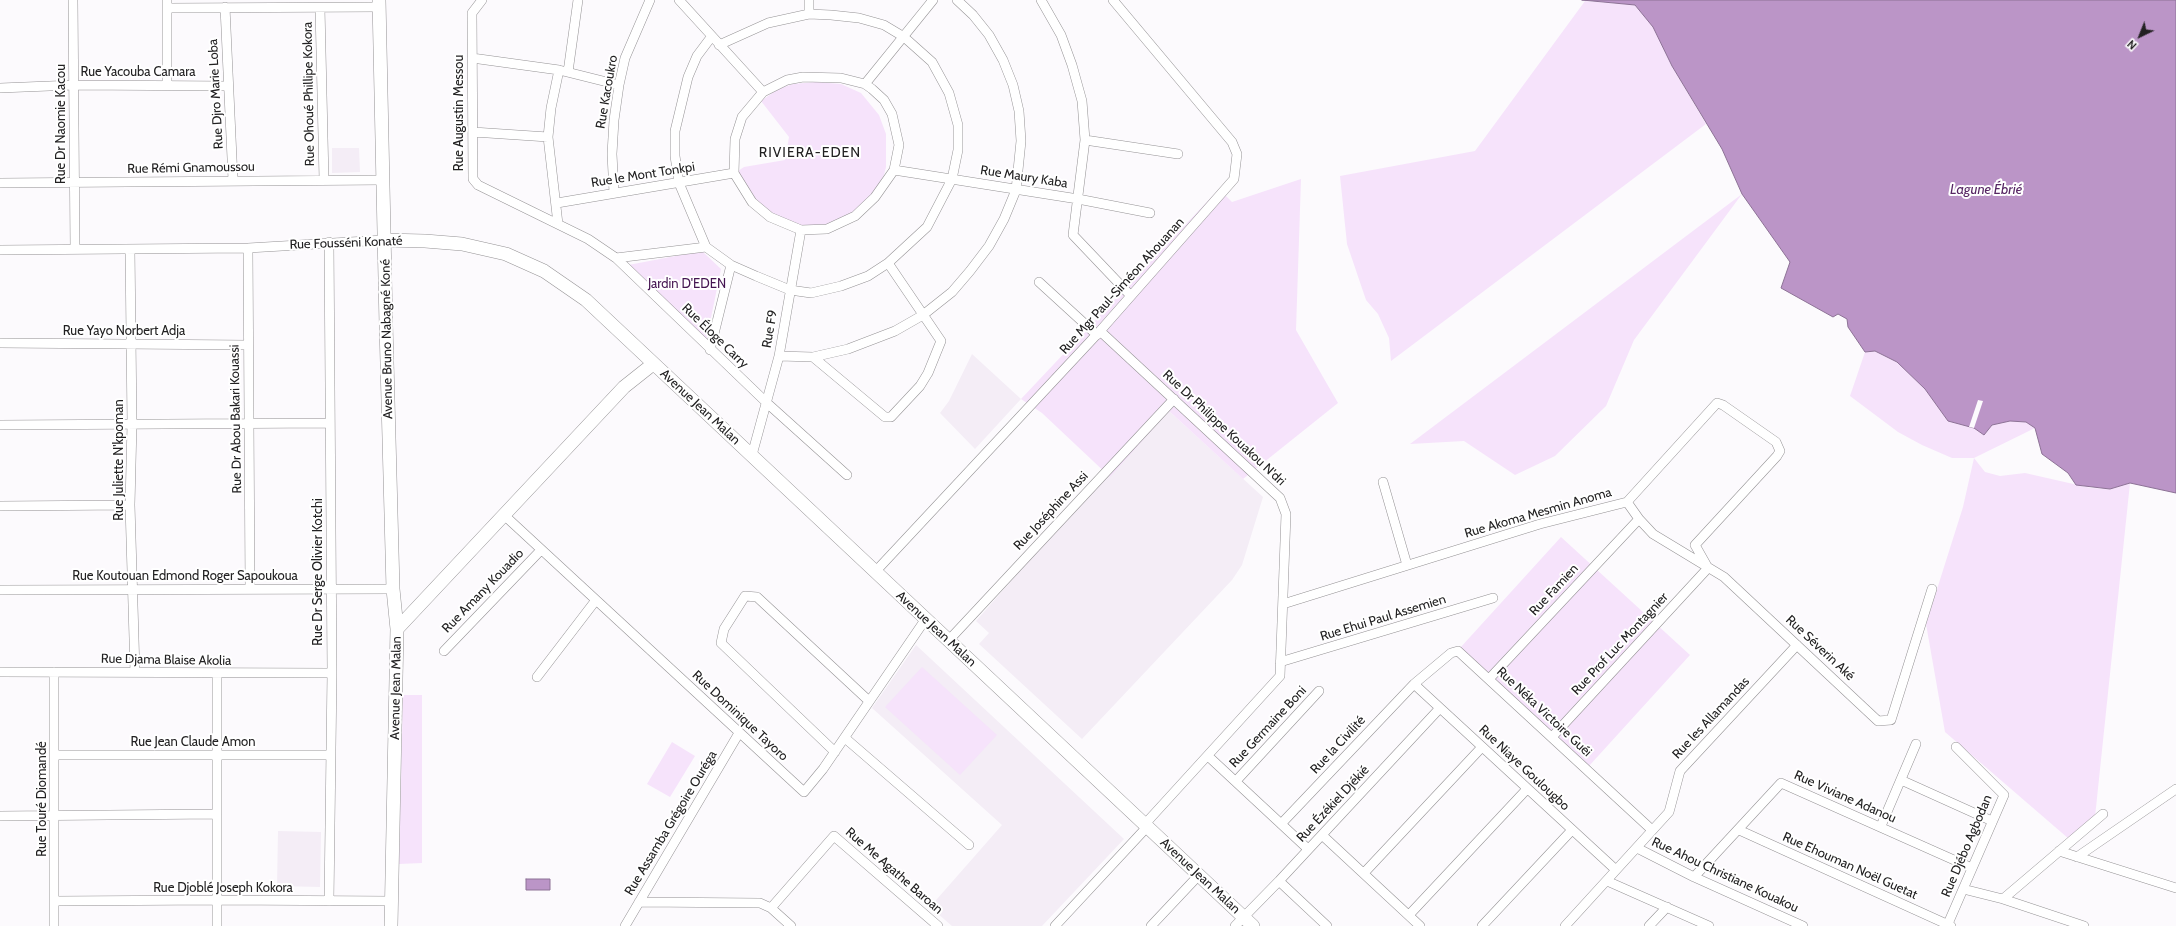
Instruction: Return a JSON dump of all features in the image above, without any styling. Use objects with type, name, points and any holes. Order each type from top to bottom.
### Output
[{"type":"main road","name":"Avenue Bruno Nabagné Koné","points":[[380,4],[384,240],[393,589],[397,629]]},
{"type":"main road","name":"Rue Fousséni Konaté","points":[[384,240],[425,240],[462,244],[487,249],[525,261],[562,282],[586,300],[653,364]]},
{"type":"main road","name":"Avenue Jean Malan","points":[[391,926],[397,629],[624,387],[653,364],[752,455],[925,620],[1199,875],[1244,923]]},
{"type":"street","name":"Rue Dr Naomie Kacou","points":[[73,0],[75,249]]},
{"type":"street","name":"Rue Augustin Messou","points":[[482,0],[472,13],[473,179],[478,185],[558,224]]},
{"type":"street","points":[[558,224],[557,203],[548,137],[552,108],[564,71],[578,0]]},
{"type":"street","name":"Rue Kacoukro","points":[[614,193],[612,154],[614,120],[619,85],[625,58],[650,0]]},
{"type":"street","points":[[679,0],[763,92]]},
{"type":"street","points":[[809,0],[809,14]]},
{"type":"street","points":[[866,84],[933,0]]},
{"type":"street","points":[[779,356],[813,357],[866,344],[895,331],[922,315],[952,292],[990,246],[1004,219],[1016,190],[1021,141],[1019,111],[1013,85],[1003,60],[989,35],[973,15],[957,0]]},
{"type":"street","points":[[1041,0],[1061,35],[1072,65],[1082,101],[1085,140],[1073,235],[1131,296]]},
{"type":"street","name":"Rue Mgr Paul-Siméon Ahouanan","points":[[875,572],[1098,333],[1234,179],[1237,154],[1232,142],[1113,0]]},
{"type":"street","points":[[168,85],[168,4],[225,7],[320,8],[380,4]]},
{"type":"street","name":"Rue Djro Marie Loba","points":[[225,7],[233,180]]},
{"type":"street","name":"Rue Ohoué Phillipe Kokora","points":[[320,8],[324,180]]},
{"type":"street","points":[[712,36],[697,56],[691,70],[681,105],[676,131],[675,156],[679,183],[706,247],[731,265],[790,290],[810,293],[825,291],[868,276],[888,264],[927,227],[943,200],[952,179],[958,150],[958,125],[950,93],[932,62],[904,36],[884,25],[859,18],[809,14],[768,23],[719,44]]},
{"type":"street","points":[[472,58],[564,71],[619,85]]},
{"type":"street","points":[[803,77],[841,78],[866,84],[884,100],[895,122],[899,145],[894,170],[875,197],[855,216],[827,229],[801,230],[770,217],[752,202],[734,173],[735,139],[742,117],[763,92],[787,80],[803,77]]},
{"type":"street","name":"Rue Yacouba Camara","points":[[0,88],[74,85],[228,86]]},
{"type":"street","points":[[473,132],[548,137]]},
{"type":"street","points":[[1085,140],[1178,154]]},
{"type":"street","name":"Rue Maury Kaba","points":[[894,170],[1078,199],[1150,213]]},
{"type":"street","name":"Rue le Mont Tonkpi","points":[[557,203],[734,173]]},
{"type":"street","name":"Rue Rémi Gnamoussou","points":[[0,183],[383,180]]},
{"type":"street","name":"Rue Éloge Carry","points":[[558,224],[588,239],[616,258],[767,404],[847,475]]},
{"type":"street","name":"Rue F9","points":[[752,455],[779,356],[801,230]]},
{"type":"street","name":"Rue Fousséni Konaté","points":[[0,250],[248,248],[328,242],[384,240]]},
{"type":"street","name":"Rue Dr Serge Olivier Kotchi","points":[[328,242],[330,589],[332,674],[329,901]]},
{"type":"street","points":[[616,258],[706,247]]},
{"type":"street","name":"Rue Dr Abou Bakari Kouassi","points":[[248,248],[250,589]]},
{"type":"street","name":"Rue Juliette N'kpoman","points":[[130,249],[132,424],[130,505],[134,590],[135,672]]},
{"type":"street","points":[[813,357],[885,417],[891,418],[920,386],[940,346],[941,341],[888,264]]},
{"type":"street","points":[[710,350],[731,265]]},
{"type":"street","name":"Rue Dr Philippe Kouakou N'dri","points":[[1039,282],[1174,399],[1280,498],[1286,514],[1280,676],[1146,826]]},
{"type":"street","name":"Rue Yayo Norbert Adja","points":[[0,343],[248,345]]},
{"type":"street","name":"Rue Joséphine Assi","points":[[948,641],[1174,399]]},
{"type":"street","name":"Rue Akoma Mesmin Anoma","points":[[1283,604],[1540,524],[1627,502],[1717,403],[1723,405],[1776,442],[1780,451],[1695,545],[1708,568]]},
{"type":"street","points":[[0,425],[330,423]]},
{"type":"street","points":[[1383,482],[1408,565]]},
{"type":"street","name":"Rue Séverin Aké","points":[[1627,502],[1639,519],[1653,534],[1724,578],[1798,645],[1878,721],[1892,720],[1932,590]]},
{"type":"street","points":[[0,506],[130,505]]},
{"type":"street","name":"Rue Dominique Tayoro","points":[[504,515],[804,792],[832,749],[845,738],[867,699],[925,620]]},
{"type":"street","name":"Rue Famien","points":[[1489,679],[1639,519]]},
{"type":"street","name":"Rue Amany Kouadio","points":[[444,650],[541,550]]},
{"type":"street","name":"Rue Prof Luc Montagnier","points":[[1552,737],[1708,568]]},
{"type":"street","name":"Rue Koutouan Edmond Roger Sapoukoua","points":[[0,590],[393,589]]},
{"type":"street","points":[[832,749],[721,643],[724,629],[745,596],[757,597],[867,699]]},
{"type":"street","name":"Rue Ehui Paul Assemien","points":[[1280,662],[1493,598]]},
{"type":"street","points":[[537,677],[596,600]]},
{"type":"street","name":"Rue les Allamandas","points":[[1564,926],[1669,812],[1680,771],[1798,645]]},
{"type":"street","name":"Rue Néka Victoire Guéi","points":[[1414,684],[1451,653],[1458,651],[1652,830]]},
{"type":"street","name":"Rue Djama Blaise Akolia","points":[[0,672],[332,674]]},
{"type":"street","name":"Rue Touré Diomandé","points":[[54,672],[54,926]]},
{"type":"street","points":[[217,674],[217,926]]},
{"type":"street","name":"Rue Niaye Goulougbo","points":[[1414,684],[1616,870]]},
{"type":"street","name":"Rue la Civilité","points":[[1281,824],[1414,684]]},
{"type":"street","name":"Rue Germaine Boni","points":[[1236,781],[1319,691]]},
{"type":"street","name":"Rue Ézékiel Djékié","points":[[1244,923],[1308,849],[1440,708]]},
{"type":"street","name":"Rue Assamba Grégoire Ouréga","points":[[625,926],[739,733]]},
{"type":"street","points":[[845,738],[969,845]]},
{"type":"street","points":[[1881,826],[1916,744]]},
{"type":"street","points":[[1364,873],[1482,747]]},
{"type":"street","name":"Rue Djébo Agbodan","points":[[1948,926],[2004,795],[1956,747]]},
{"type":"street","name":"Rue Jean Claude Amon","points":[[55,755],[332,755]]},
{"type":"street","points":[[1208,756],[1308,849]]},
{"type":"street","points":[[1901,780],[1992,821]]},
{"type":"street","name":"Rue Viviane Adanou","points":[[1694,877],[1781,783],[1881,826],[1972,868]]},
{"type":"street","points":[[1409,915],[1527,789]]},
{"type":"street","points":[[2077,857],[2176,790]]},
{"type":"street","points":[[2166,796],[2176,800]]},
{"type":"street","points":[[0,816],[217,814]]},
{"type":"street","points":[[2003,899],[2103,814]]},
{"type":"street","points":[[1055,926],[1146,826]]},
{"type":"street","points":[[1482,926],[1572,830]]},
{"type":"street","name":"Rue Ehouman Noël Guetat","points":[[1738,830],[1948,926]]},
{"type":"street","points":[[1322,835],[1420,926]]},
{"type":"street","name":"Rue Me Agathe Baroan","points":[[771,908],[834,836],[938,926]]},
{"type":"street","name":"Rue Ahou Christiane Kouakou","points":[[1636,848],[1694,877],[1804,926]]},
{"type":"street","points":[[2059,851],[2175,885]]},
{"type":"street","points":[[1151,926],[1199,875]]},
{"type":"street","points":[[1279,881],[1327,926]]},
{"type":"street","points":[[1607,881],[1705,925]]},
{"type":"street","points":[[1963,890],[2003,899],[2084,926]]},
{"type":"street","name":"Rue Djoblé Joseph Kokora","points":[[55,901],[218,900],[392,902]]},
{"type":"street","points":[[639,902],[760,903],[771,908],[791,926]]},
{"type":"street","points":[[1649,926],[1667,907]]},
{"type":"shaded area","points":[[332,148],[359,148],[360,172],[332,173]]},
{"type":"shaded area","points":[[972,354],[1021,399],[975,449],[940,413],[949,401]]},
{"type":"shaded area","points":[[1169,411],[1263,497],[1242,565],[1232,580],[1082,739],[979,644],[989,633],[976,621],[1033,556]]},
{"type":"shaded area","points":[[916,645],[1124,839],[1042,926],[952,926],[930,907],[1002,825],[872,708]]},
{"type":"shaded area","points":[[278,831],[321,832],[320,887],[277,886]]},
{"type":"green space","points":[[1585,1],[1635,5],[1653,27],[1672,66],[1706,124],[1391,361],[1389,338],[1378,314],[1366,300],[1347,244],[1340,176],[1475,151]]},
{"type":"green space","points":[[816,82],[841,84],[861,93],[879,115],[886,134],[886,167],[884,175],[872,195],[853,213],[826,226],[805,227],[772,214],[754,200],[738,171],[744,167],[785,160],[789,137],[761,101],[778,89],[793,84]]},
{"type":"green space","points":[[1301,179],[1296,330],[1338,403],[1243,479],[1169,411],[1110,477],[1042,413],[1021,399],[1219,189],[1232,202]]},
{"type":"green space","points":[[1742,194],[1634,340],[1606,406],[1555,456],[1515,475],[1464,441],[1410,444]]},
{"type":"green space","name":"Jardin D'EDEN","points":[[702,251],[721,269],[706,342],[623,266]]},
{"type":"green space","points":[[1875,351],[1897,362],[1925,389],[1948,421],[1974,428],[1984,435],[1992,425],[2010,421],[2026,422],[2035,428],[1974,458],[1952,458],[1922,445],[1898,432],[1850,396],[1865,352]]},
{"type":"green space","points":[[1974,458],[1985,472],[2000,476],[2025,473],[2091,488],[2110,489],[2130,483],[2095,817],[2069,839],[1945,732],[1926,624],[1963,507]]},
{"type":"green space","points":[[1561,537],[1690,655],[1589,766],[1460,648]]},
{"type":"green space","points":[[922,667],[997,735],[960,775],[885,707]]},
{"type":"green space","points":[[403,695],[422,695],[422,863],[399,864]]},
{"type":"green space","points":[[672,742],[695,756],[670,797],[647,784]]},
{"type":"water","name":"Lagune Ébrié","points":[[1582,0],[2176,0],[2176,493],[2130,483],[2110,489],[2076,485],[2068,473],[2042,454],[2035,428],[2026,422],[2010,421],[1992,425],[1984,435],[1974,428],[1948,421],[1925,389],[1897,362],[1875,351],[1865,352],[1848,327],[1847,319],[1838,314],[1833,317],[1781,288],[1790,262],[1742,194],[1722,149],[1672,66],[1653,27],[1635,5]]},
{"type":"water","points":[[526,879],[550,879],[550,890],[526,890]]},
{"type":"pier","points":[[1978,400],[1983,401],[1974,428],[1969,427]]},
{"type":"district","name":"RIVIERA-EDEN","points":[[810,153]]}]
